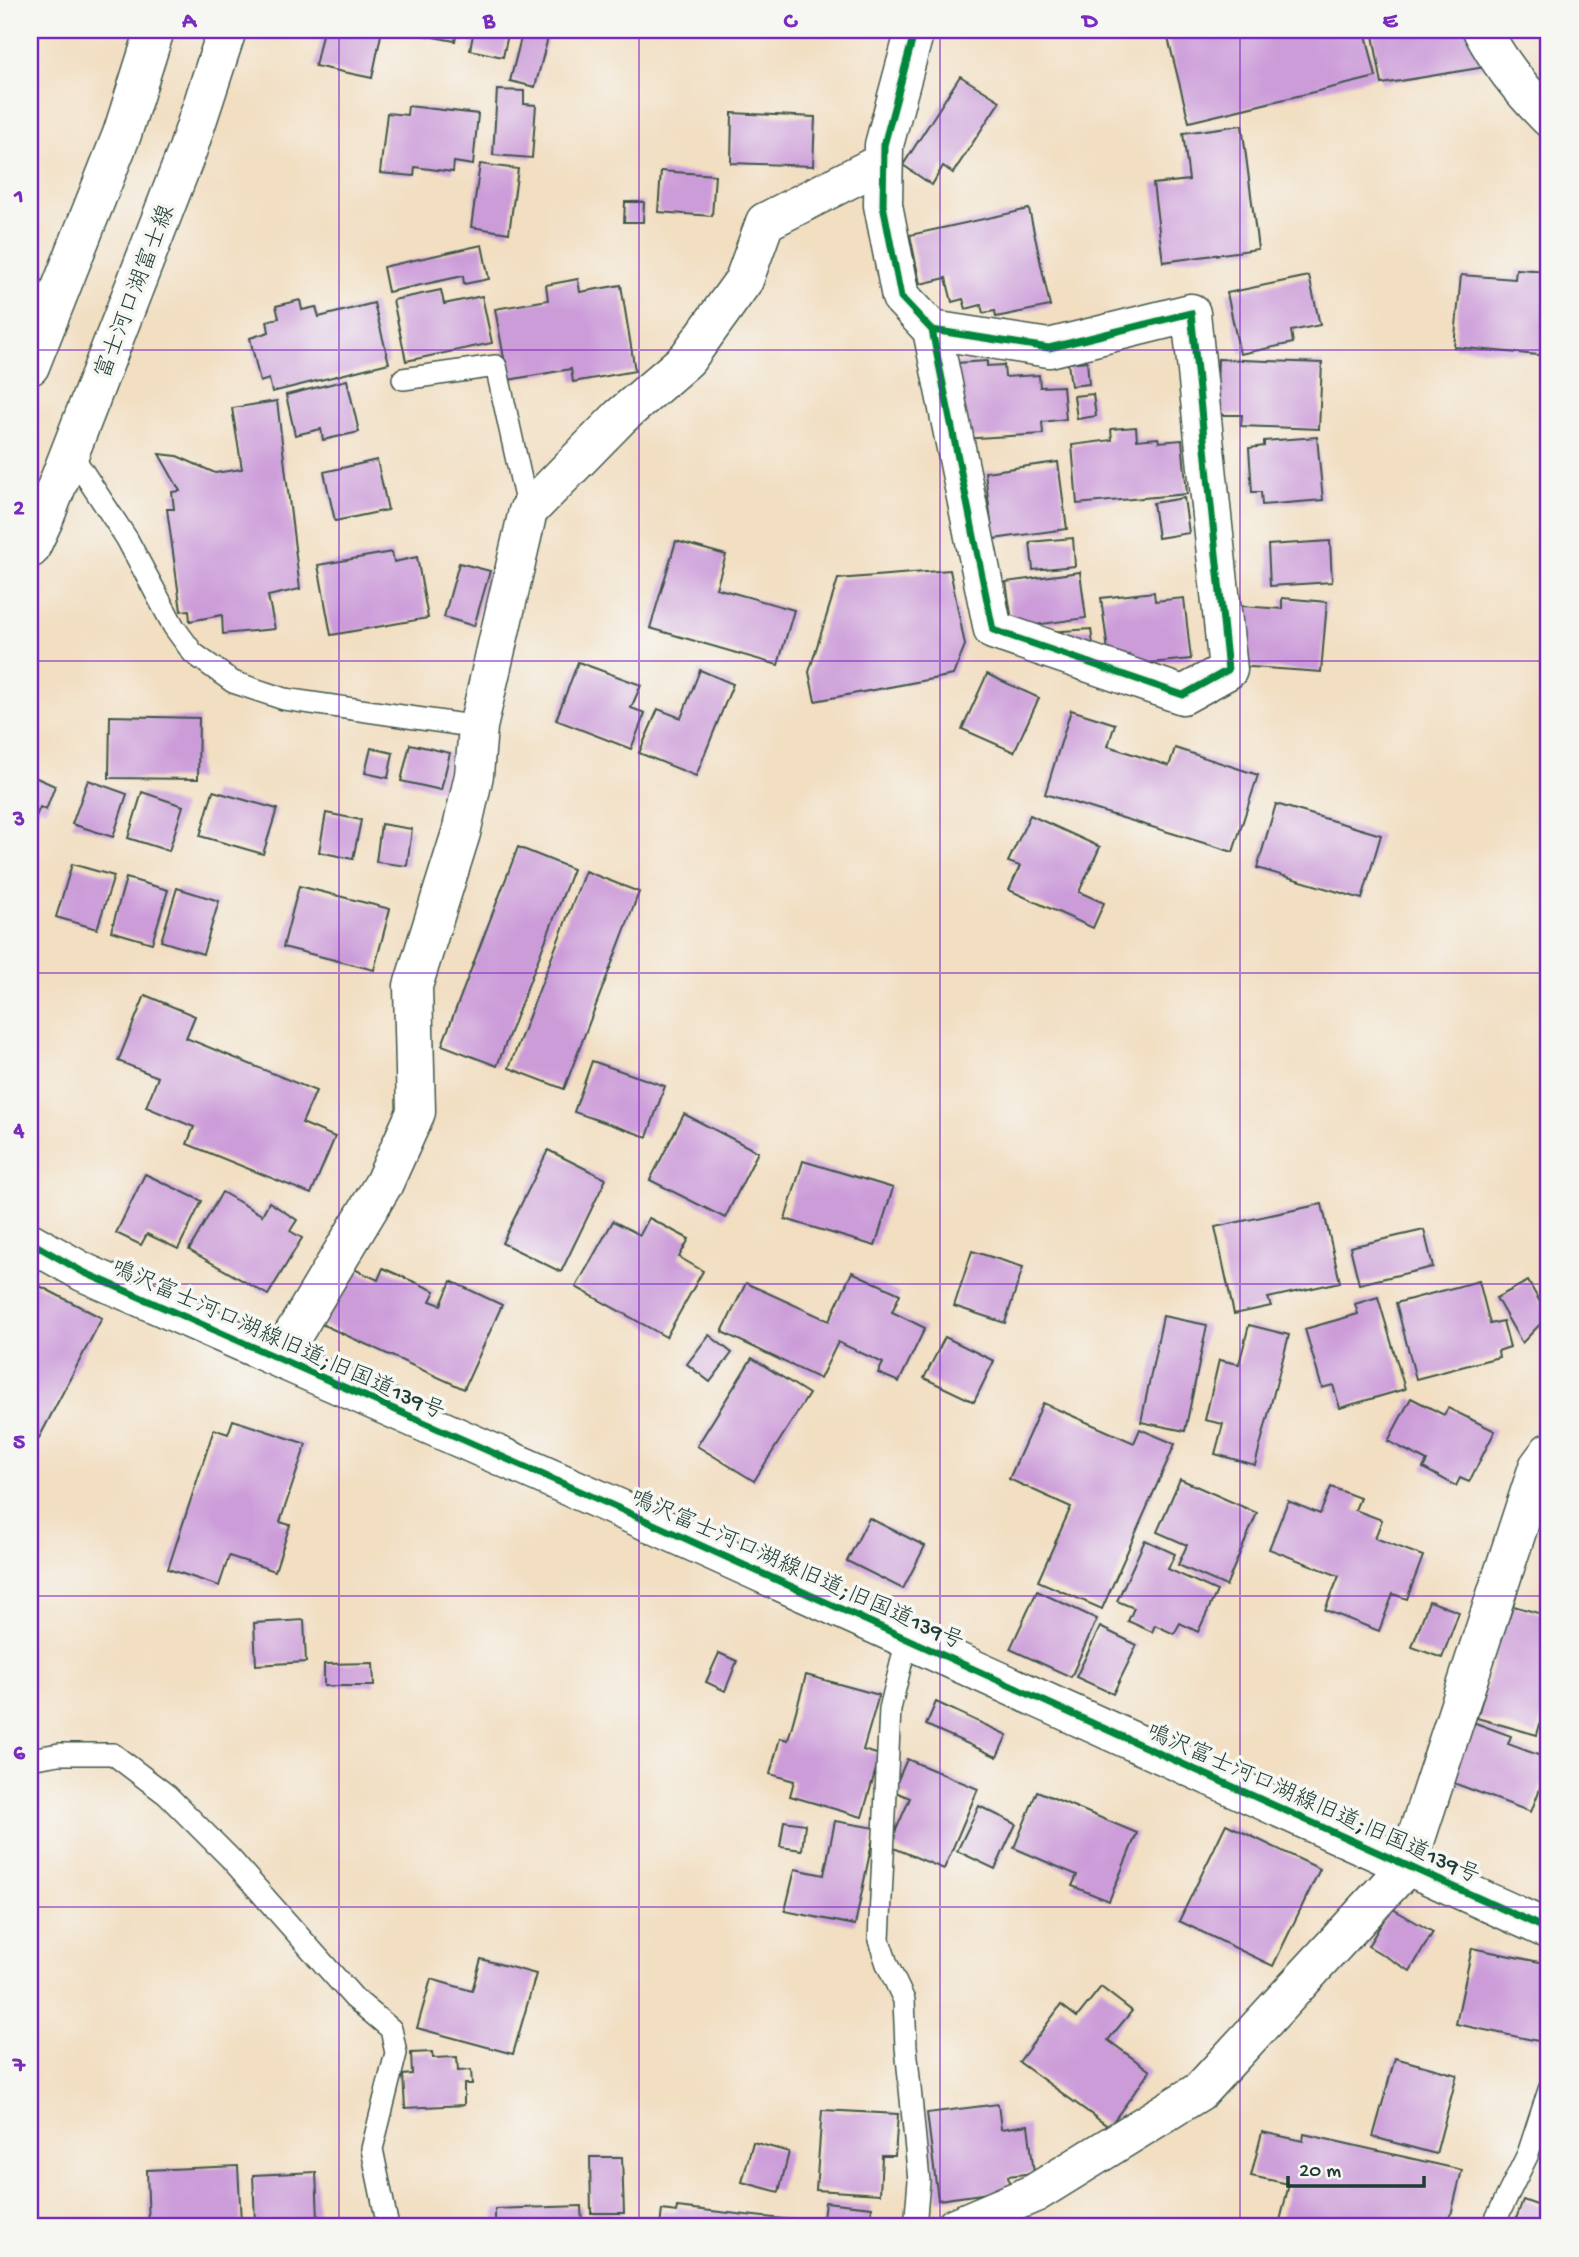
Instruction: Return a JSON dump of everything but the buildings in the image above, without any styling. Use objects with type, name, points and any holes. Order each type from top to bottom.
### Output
[{"type":"street","points":[[30,366],[122,134],[155,30]]},
{"type":"street","name":"富士河口湖富士線","points":[[30,550],[188,149],[227,30]]},
{"type":"street","points":[[915,30],[884,145],[883,205],[901,297],[932,331],[993,630],[1183,695],[1228,670],[1191,313],[1049,348],[932,331]]},
{"type":"street","points":[[1482,30],[1522,91],[1549,118]]},
{"type":"street","points":[[279,1358],[384,1184],[416,1112],[413,986],[461,834],[474,775],[478,727],[528,511],[620,417],[687,359],[744,279],[765,222],[883,162]]},
{"type":"street","name":"鳴沢富士河口湖線旧道;旧国道139号","points":[[30,1242],[83,1272],[631,1513],[1549,1930]]},
{"type":"street","points":[[955,2227],[1035,2193],[1200,2091],[1407,1866],[1538,1467],[1549,1451]]},
{"type":"lane","points":[[403,379],[496,366],[528,511]]},
{"type":"lane","points":[[70,452],[127,539],[174,627],[193,653],[233,682],[284,699],[478,727]]},
{"type":"lane","points":[[907,1639],[890,1709],[879,1940],[904,2000],[919,2181],[915,2227]]},
{"type":"lane","points":[[30,1759],[59,1754],[113,1754],[167,1795],[230,1858],[354,1998],[391,2029],[396,2053],[372,2149],[388,2227]]},
{"type":"lane","points":[[1492,2227],[1528,2154],[1549,2090]]},
{"type":"cycle path","points":[[915,30],[884,145],[883,205],[901,297],[932,330],[993,630],[1183,695],[1228,670],[1191,313],[1049,348],[932,330]]},
{"type":"cycle path","points":[[30,1242],[83,1272],[618,1508],[1549,1930]]}]
